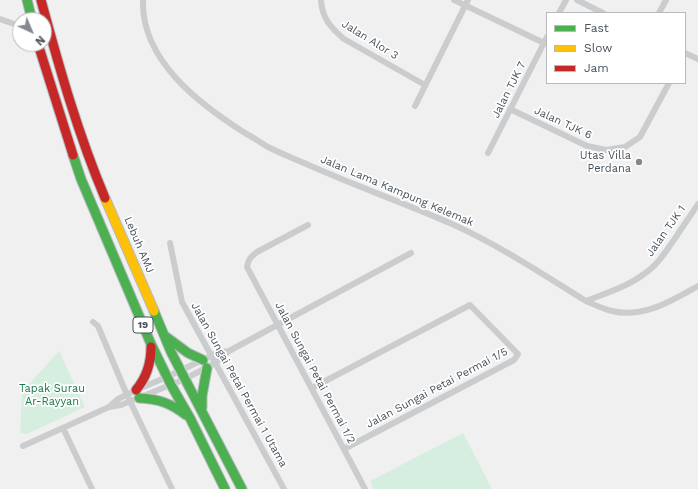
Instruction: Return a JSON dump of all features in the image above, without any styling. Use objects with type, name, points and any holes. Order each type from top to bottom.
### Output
[{"type":"highway","points":[[27,0],[30,12]]},
{"type":"highway","name":"Lebuh AMJ","points":[[41,0],[71,106],[95,173],[163,335],[242,489]]},
{"type":"highway","name":"19","points":[[40,52],[81,178],[169,381],[190,418],[225,489]]},
{"type":"highway","points":[[163,335],[184,351],[208,363],[202,396],[202,411]]},
{"type":"highway","points":[[152,344],[152,357],[149,369],[144,382],[135,396],[155,398],[177,408],[190,418]]},
{"type":"street","name":"Jalan Lama Kampung Kelemak","points":[[143,0],[146,23],[150,37],[163,62],[174,75],[197,98],[225,120],[269,147],[322,171],[452,224],[475,235],[496,246],[586,301],[601,308],[614,312],[627,313],[642,311],[655,308],[669,302],[698,286]]},
{"type":"street","name":"Jalan Alor 3","points":[[321,0],[321,6],[328,24],[344,39],[425,85]]},
{"type":"street","points":[[454,0],[466,3],[544,43]]},
{"type":"street","points":[[560,12],[566,0]]},
{"type":"street","points":[[577,0],[601,12]]},
{"type":"street","points":[[660,12],[666,0]]},
{"type":"street","points":[[415,106],[466,3]]},
{"type":"street","points":[[0,19],[12,23]]},
{"type":"street","name":"Jalan TJK 7","points":[[488,153],[546,39]]},
{"type":"street","points":[[686,53],[698,59]]},
{"type":"street","name":"Jalan TJK 6","points":[[510,109],[587,146],[606,150],[619,148],[625,147],[640,138],[668,84]]},
{"type":"street","name":"Jalan TJK 1","points":[[586,301],[630,283],[644,275],[656,264],[698,204]]},
{"type":"street","name":"Jalan Sungai Petai Permai 1/2","points":[[308,225],[257,252],[251,257],[248,262],[248,267],[365,489]]},
{"type":"street","name":"Jalan Sungai Petai Permai 1 Utama","points":[[170,243],[182,302],[212,355],[208,363],[284,489]]},
{"type":"street","points":[[169,381],[180,370],[222,358],[229,351],[411,253]]},
{"type":"street","name":"Jalan Sungai Petai Permai 1/5","points":[[312,388],[470,305],[518,354],[514,360],[344,449]]},
{"type":"street","points":[[93,322],[98,326],[128,395]]},
{"type":"street","points":[[108,407],[121,405],[135,396],[169,381],[185,379],[208,363],[212,355],[219,352],[229,351]]},
{"type":"street","points":[[128,395],[135,396]]},
{"type":"street","points":[[23,446],[108,407],[118,399],[128,395],[135,396]]},
{"type":"street","points":[[135,396],[172,489]]},
{"type":"street","points":[[63,428],[92,489]]},
{"type":"green space","name":"Tapak Surau Ar-Rayyan","points":[[59,351],[85,407],[27,434],[20,433],[22,392]]},
{"type":"green space","points":[[463,433],[492,489],[374,489],[370,481]]},
{"type":"traffic: fast","points":[[27,0],[30,12]]},
{"type":"traffic: fast","points":[[73,155],[81,179],[151,344],[225,489]]},
{"type":"traffic: fast","points":[[154,311],[171,352],[242,489]]},
{"type":"traffic: fast","points":[[165,336],[188,353],[203,360]]},
{"type":"traffic: fast","points":[[202,408],[202,396],[207,368]]},
{"type":"traffic: fast","points":[[139,398],[153,399],[164,402],[175,407],[186,415]]},
{"type":"traffic: slow","points":[[105,198],[154,311]]},
{"type":"traffic: jam","points":[[41,0],[70,100],[86,149],[105,198]]},
{"type":"traffic: jam","points":[[41,52],[73,155]]},
{"type":"traffic: jam","points":[[136,390],[148,370],[151,347]]},
{"type":"place","name":"Utas Villa Perdana","points":[[639,162]]}]
